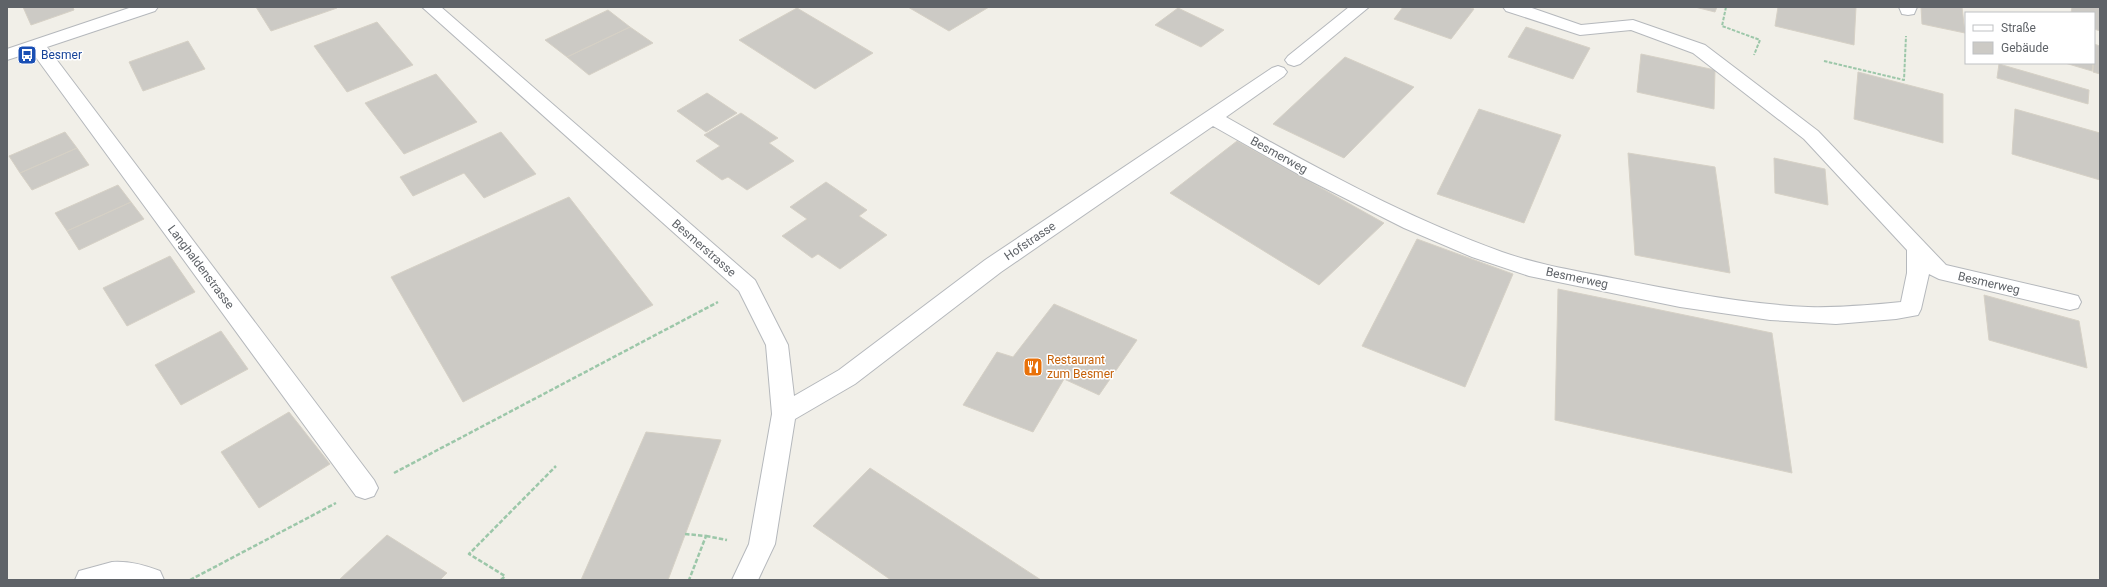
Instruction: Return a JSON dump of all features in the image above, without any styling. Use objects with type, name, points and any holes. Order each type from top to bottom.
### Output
[{"type":"street","points":[[7,55],[149,7]]},
{"type":"street","name":"Besmerstrasse","points":[[431,7],[747,286],[777,344],[784,414],[762,544],[745,580]]},
{"type":"street","name":"Hofstrasse","points":[[784,414],[847,377],[993,266],[1286,66],[1360,7]]},
{"type":"street","name":"Besmerweg","points":[[1512,7],[1580,30],[1633,26],[1699,49],[1811,135],[1939,271],[2070,302]]},
{"type":"street","name":"Langhaldenstrasse","points":[[36,45],[365,488]]},
{"type":"street","name":"Besmerweg","points":[[1212,117],[1290,162],[1394,214],[1482,253],[1555,274],[1671,298],[1793,315],[1869,314],[1910,309],[1918,273],[1917,246]]},
{"type":"street","points":[[88,580],[117,572],[138,574],[151,580]]},
{"type":"path","points":[[1726,7],[1722,26],[1760,40],[1743,82]]},
{"type":"path","points":[[1824,61],[1904,80],[1906,37]]},
{"type":"path","points":[[190,580],[747,286]]},
{"type":"path","points":[[501,580],[505,576],[469,554],[556,466]]},
{"type":"path","points":[[685,534],[733,541]]},
{"type":"path","points":[[689,580],[706,536]]},
{"type":"building","points":[[23,7],[73,7],[74,10],[31,25]]},
{"type":"building","points":[[256,7],[336,7],[337,8],[271,31]]},
{"type":"building","points":[[908,7],[989,7],[949,31]]},
{"type":"building","points":[[1403,7],[1468,7],[1474,9],[1451,39],[1394,19]]},
{"type":"building","points":[[1695,7],[1717,7],[1715,12]]},
{"type":"building","points":[[1778,7],[1856,7],[1854,45],[1775,26]]},
{"type":"building","points":[[1921,7],[1962,7],[1965,33],[1922,24]]},
{"type":"building","points":[[2072,7],[2100,7],[2100,31],[2095,29],[2095,12],[2071,12]]},
{"type":"building","points":[[797,8],[873,53],[815,89],[739,40]]},
{"type":"building","points":[[1178,8],[1224,30],[1201,47],[1155,25]]},
{"type":"building","points":[[608,10],[630,27],[567,57],[545,40]]},
{"type":"building","points":[[377,22],[413,65],[347,92],[314,46]]},
{"type":"building","points":[[630,27],[653,43],[589,75],[567,57]]},
{"type":"building","points":[[1526,27],[1590,48],[1573,79],[1508,57]]},
{"type":"building","points":[[188,41],[205,69],[143,91],[129,62]]},
{"type":"building","points":[[2095,44],[2100,46],[2100,74],[2093,72],[2093,64],[2095,64]]},
{"type":"building","points":[[1641,54],[1715,70],[1714,109],[1637,92]]},
{"type":"building","points":[[1345,57],[1414,87],[1344,158],[1273,124]]},
{"type":"building","points":[[1999,64],[2089,90],[2088,104],[1997,78]]},
{"type":"building","points":[[2068,64],[2093,64],[2092,71]]},
{"type":"building","points":[[1858,72],[1943,94],[1943,143],[1854,119]]},
{"type":"building","points":[[436,74],[477,122],[404,154],[365,103]]},
{"type":"building","points":[[707,93],[737,113],[706,132],[677,111]]},
{"type":"building","points":[[1479,109],[1561,135],[1524,223],[1437,194]]},
{"type":"building","points":[[2015,109],[2100,133],[2100,180],[2012,154]]},
{"type":"building","points":[[741,113],[778,138],[769,143],[794,161],[747,190],[728,177],[722,180],[696,161],[720,146],[704,135]]},
{"type":"building","points":[[65,132],[77,148],[20,173],[9,156]]},
{"type":"building","points":[[501,132],[536,174],[484,198],[464,173],[413,196],[400,177]]},
{"type":"building","points":[[1237,141],[1384,223],[1319,285],[1170,193]]},
{"type":"building","points":[[77,148],[89,165],[32,190],[20,173]]},
{"type":"building","points":[[1628,153],[1715,167],[1730,273],[1635,255]]},
{"type":"building","points":[[1774,158],[1825,169],[1828,205],[1775,193]]},
{"type":"building","points":[[826,182],[867,210],[859,216],[887,235],[840,269],[818,254],[812,258],[782,236],[807,219],[790,207]]},
{"type":"building","points":[[118,185],[131,202],[67,231],[55,213]]},
{"type":"building","points":[[569,197],[653,305],[463,402],[391,277]]},
{"type":"building","points":[[131,202],[144,219],[79,250],[67,231]]},
{"type":"building","points":[[1417,239],[1513,274],[1465,387],[1362,346]]},
{"type":"building","points":[[170,256],[195,292],[127,326],[103,288]]},
{"type":"building","points":[[1558,289],[1772,333],[1792,473],[1555,420]]},
{"type":"building","points":[[1984,295],[2079,321],[2087,368],[1989,340]]},
{"type":"building","points":[[1054,304],[1137,340],[1099,395],[1064,379],[1033,432],[963,405],[997,352],[1013,357]]},
{"type":"building","points":[[221,331],[248,369],[181,405],[155,365]]},
{"type":"building","points":[[289,412],[330,464],[259,508],[221,452]]},
{"type":"building","points":[[646,432],[721,440],[668,580],[581,580]]},
{"type":"building","points":[[870,468],[1041,580],[891,580],[813,526]]},
{"type":"building","points":[[387,535],[447,573],[440,580],[339,580]]},
{"type":"place","name":"Besmer","points":[[27,55]]},
{"type":"place","name":"Restaurant zum Besmer","points":[[1033,367]]}]
